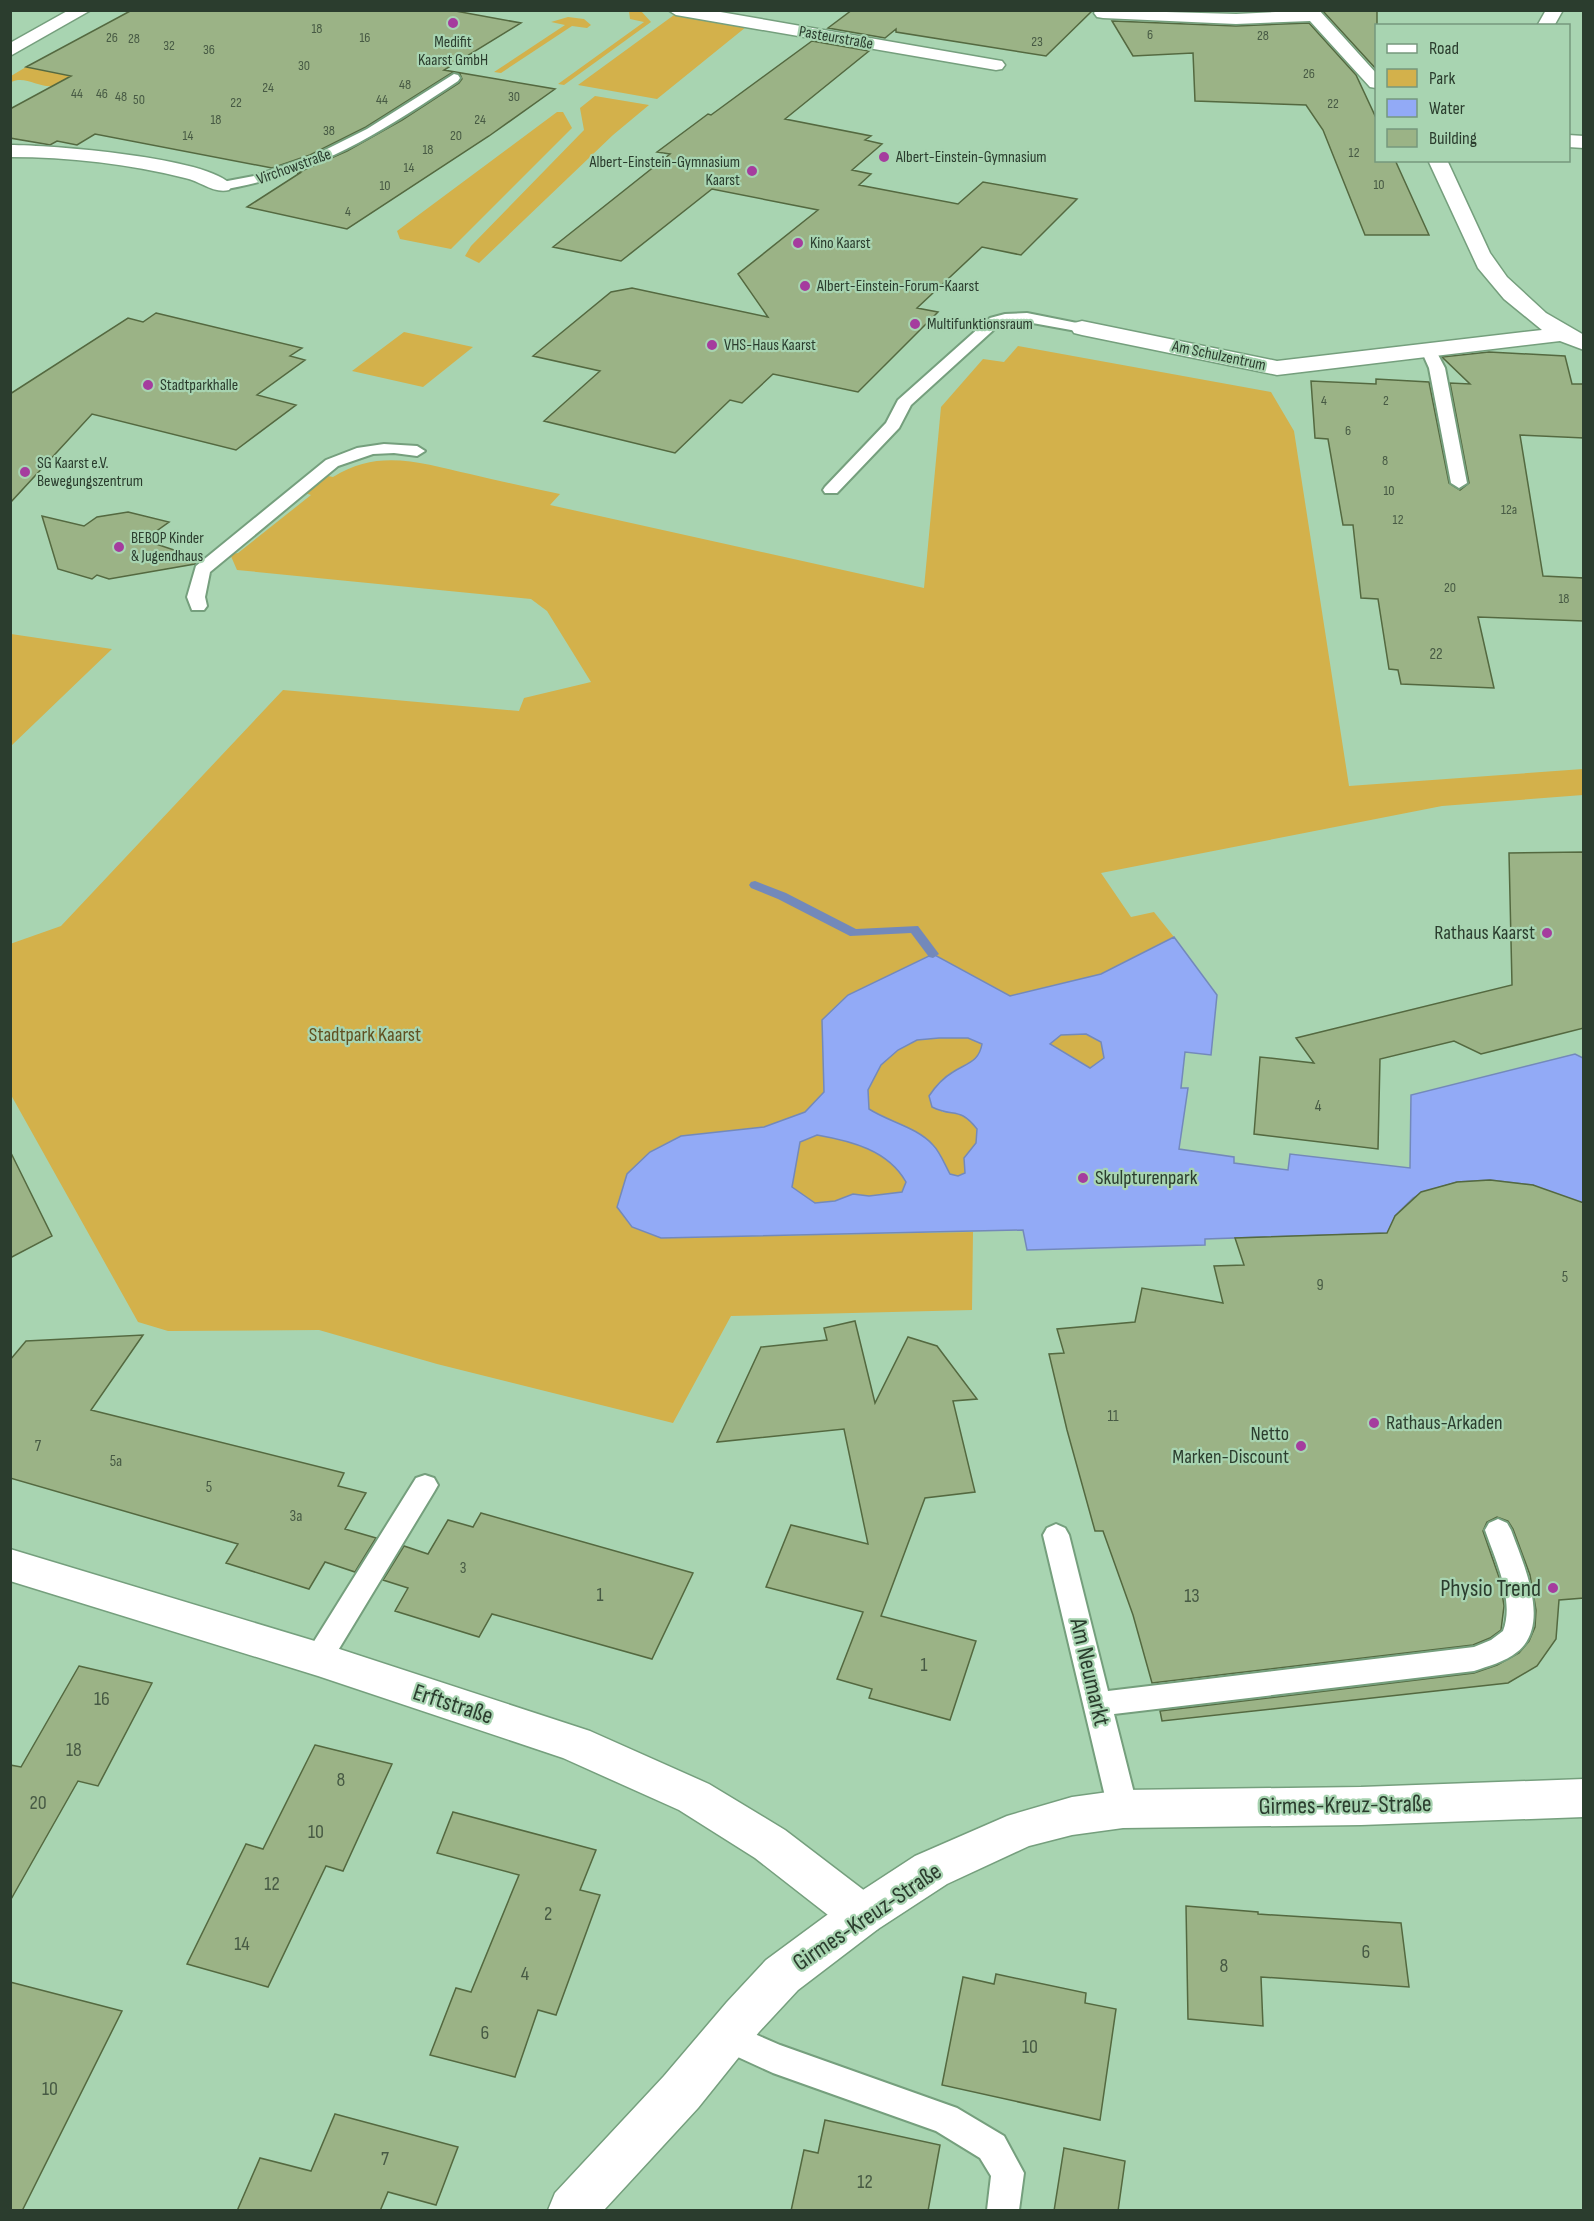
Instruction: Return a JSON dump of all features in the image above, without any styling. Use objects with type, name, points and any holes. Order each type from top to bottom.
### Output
[{"type":"street","points":[[10,51],[83,10]]},
{"type":"street","name":"Pasteurstraße","points":[[676,10],[996,65]]},
{"type":"street","points":[[1546,24],[1555,10]]},
{"type":"street","points":[[1103,13],[1236,20],[1311,13],[1375,81]]},
{"type":"street","name":"Virchowstraße","points":[[10,151],[71,152],[96,155],[192,174],[222,186]]},
{"type":"street","points":[[1438,162],[1480,254],[1495,276],[1515,297],[1562,334],[1584,344]]},
{"type":"street","name":"Am Schulzentrum","points":[[1082,328],[1277,368],[1562,334]]},
{"type":"street","name":"Erftstraße","points":[[10,1565],[318,1659],[575,1744],[694,1797],[770,1844],[862,1915]]},
{"type":"street","name":"Girmes-Kreuz-Straße","points":[[572,2211],[681,2092],[782,1975],[862,1915],[931,1870],[1022,1829],[1072,1816],[1123,1809],[1361,1806],[1584,1798]]},
{"type":"lane","name":"Virchowstraße","points":[[222,186],[265,179],[344,148],[454,78]]},
{"type":"lane","points":[[831,490],[893,425],[904,403],[995,321],[1008,317],[1024,318],[1082,328]]},
{"type":"lane","points":[[1429,350],[1437,368],[1459,483]]},
{"type":"lane","points":[[198,606],[196,597],[202,570],[332,463],[370,449],[400,448],[417,451]]},
{"type":"lane","points":[[318,1659],[425,1485]]},
{"type":"lane","points":[[1097,1704],[1474,1659],[1497,1651],[1514,1637],[1520,1618],[1519,1597],[1498,1530]]},
{"type":"lane","name":"Am Neumarkt","points":[[1056,1535],[1123,1809]]},
{"type":"lane","points":[[727,2037],[773,2058],[946,2119],[992,2147],[1008,2173],[1003,2211]]},
{"type":"green space","points":[[629,11],[641,11],[651,22],[564,85],[558,84],[644,22],[630,19]]},
{"type":"green space","points":[[674,15],[746,27],[657,99],[578,85]]},
{"type":"green space","points":[[568,17],[584,19],[591,25],[587,28],[572,26],[501,73],[494,72],[565,25],[551,22]]},
{"type":"green space","points":[[26,67],[70,76],[85,68],[77,86],[65,84],[48,86],[22,80],[11,82],[11,76]]},
{"type":"green space","points":[[595,96],[649,105],[613,135],[479,263],[465,256],[471,246],[584,130],[580,108]]},
{"type":"green space","points":[[557,112],[563,112],[572,128],[451,249],[400,239],[397,231]]},
{"type":"green space","points":[[404,332],[473,347],[423,387],[352,371]]},
{"type":"green space","name":"Stadtpark Kaarst","points":[[1018,346],[1271,392],[1294,431],[1349,786],[1583,769],[1583,795],[1442,806],[1101,873],[1131,917],[1154,912],[1174,937],[1101,974],[1010,996],[933,954],[822,1020],[824,1093],[805,1112],[764,1127],[681,1136],[661,1238],[973,1232],[972,1310],[731,1316],[673,1423],[437,1364],[319,1330],[168,1331],[138,1322],[11,1095],[10,944],[61,926],[283,690],[519,711],[524,698],[591,682],[547,611],[531,599],[237,570],[230,554],[238,553],[311,495],[305,493],[328,476],[333,477],[350,468],[367,463],[400,460],[560,494],[550,505],[924,588],[941,407],[983,359],[1004,362]]},
{"type":"green space","points":[[10,634],[112,649],[11,746]]},
{"type":"green space","points":[[1087,1034],[1101,1042],[1104,1058],[1090,1068],[1049,1044],[1061,1035]]},
{"type":"green space","points":[[968,1038],[983,1044],[976,1059],[952,1072],[942,1112],[962,1115],[977,1130],[976,1143],[964,1158],[965,1173],[958,1176],[950,1174],[938,1152],[926,1139],[911,1129],[869,1109],[868,1090],[881,1065],[898,1050],[917,1040]]},
{"type":"green space","points":[[817,1135],[843,1140],[879,1155],[898,1171],[906,1182],[902,1192],[869,1196],[853,1194],[835,1201],[815,1203],[792,1187],[800,1142]]},
{"type":"water","points":[[1174,937],[1217,995],[1211,1055],[1185,1052],[1181,1088],[1188,1088],[1179,1149],[1234,1157],[1234,1163],[1288,1170],[1290,1154],[1410,1168],[1411,1095],[1575,1054],[1583,1058],[1583,1213],[1533,1185],[1490,1180],[1457,1182],[1424,1192],[1413,1198],[1395,1216],[1389,1233],[1205,1239],[1205,1245],[1027,1250],[1023,1230],[661,1238],[632,1227],[617,1207],[627,1174],[650,1152],[681,1136],[764,1127],[805,1112],[824,1092],[822,1020],[848,995],[933,954],[1010,996],[1101,974]],"holes":[[[1086,1034],[1101,1042],[1104,1058],[1090,1068],[1050,1044],[1061,1035]],[[968,1038],[982,1044],[978,1055],[972,1061],[946,1077],[929,1096],[932,1107],[961,1115],[977,1129],[976,1143],[964,1158],[965,1173],[958,1176],[950,1174],[938,1151],[926,1139],[911,1129],[869,1109],[868,1090],[881,1065],[898,1050],[917,1040]],[[817,1135],[843,1140],[867,1149],[889,1162],[898,1171],[906,1182],[902,1192],[869,1196],[853,1194],[835,1201],[815,1203],[792,1187],[800,1142]]]},
{"type":"building","points":[[132,10],[450,10],[521,23],[444,70],[555,89],[489,136],[347,229],[247,207],[300,173],[297,173],[347,151],[402,120],[459,83],[462,79],[460,74],[453,72],[366,127],[310,155],[272,168],[95,134],[77,145],[57,141],[50,145],[10,138],[10,109],[71,76],[26,67]]},
{"type":"building","points":[[852,10],[1093,10],[1046,56],[896,32],[896,29],[885,38],[828,28]]},
{"type":"building","points":[[1322,10],[1377,10],[1375,68]]},
{"type":"building","points":[[1112,21],[1236,26],[1309,23],[1356,75],[1375,116],[1375,162],[1396,162],[1429,235],[1365,235],[1323,130],[1306,105],[1195,101],[1193,53],[1133,56]]},
{"type":"building","points":[[812,41],[869,51],[785,119],[871,136],[865,140],[882,144],[852,170],[871,174],[859,185],[958,204],[983,182],[1077,199],[1021,255],[982,247],[917,308],[938,312],[858,392],[773,374],[742,403],[730,400],[675,453],[544,421],[600,371],[533,356],[611,292],[632,288],[768,317],[738,274],[818,210],[712,189],[621,261],[553,247],[670,154],[657,152]]},
{"type":"building","name":"Stadtparkhalle","points":[[156,313],[302,348],[290,356],[305,360],[257,395],[296,405],[236,450],[92,414],[10,503],[10,394],[128,318],[143,322]]},
{"type":"building","points":[[1489,352],[1565,356],[1572,384],[1584,384],[1584,438],[1520,435],[1543,576],[1584,578],[1584,621],[1478,617],[1494,688],[1401,684],[1398,670],[1389,669],[1378,599],[1361,598],[1353,525],[1343,525],[1328,439],[1315,438],[1311,381],[1376,384],[1376,379],[1429,382],[1449,483],[1460,490],[1469,483],[1450,383],[1470,384],[1442,357]]},
{"type":"building","name":"BEBOP Kinder & Jugendhaus","points":[[128,512],[169,522],[144,540],[201,559],[195,564],[109,579],[97,575],[92,579],[58,569],[42,516],[84,526],[97,517]]},
{"type":"building","name":"Rathaus Kaarst","points":[[1584,852],[1584,1028],[1481,1054],[1454,1041],[1380,1059],[1378,1149],[1254,1134],[1260,1057],[1314,1063],[1296,1038],[1512,985],[1509,853]]},
{"type":"building","points":[[10,1151],[52,1236],[10,1258]]},
{"type":"building","name":"Rathaus-Arkaden","points":[[1490,1180],[1533,1185],[1584,1203],[1584,1598],[1559,1600],[1556,1639],[1537,1666],[1508,1683],[1162,1721],[1160,1711],[1474,1673],[1497,1665],[1519,1653],[1529,1641],[1535,1627],[1536,1610],[1530,1575],[1513,1529],[1508,1521],[1497,1517],[1487,1522],[1483,1531],[1500,1580],[1504,1606],[1501,1630],[1490,1638],[1473,1645],[1152,1683],[1133,1615],[1103,1531],[1095,1531],[1067,1430],[1049,1354],[1064,1353],[1057,1329],[1135,1322],[1142,1288],[1223,1303],[1214,1266],[1244,1265],[1235,1238],[1387,1233],[1395,1216],[1421,1192],[1457,1182]]},
{"type":"building","points":[[855,1321],[875,1403],[908,1337],[937,1346],[977,1399],[953,1401],[975,1492],[925,1498],[881,1616],[976,1641],[950,1720],[869,1698],[872,1689],[837,1679],[863,1612],[766,1587],[791,1525],[868,1544],[844,1429],[717,1442],[761,1347],[827,1340],[824,1328]]},
{"type":"building","points":[[143,1335],[91,1410],[344,1473],[338,1486],[366,1493],[345,1529],[376,1538],[355,1572],[325,1562],[309,1589],[226,1563],[238,1544],[10,1478],[10,1360],[26,1341]]},
{"type":"building","points":[[481,1513],[693,1573],[652,1659],[492,1614],[479,1637],[395,1611],[408,1588],[383,1580],[404,1546],[428,1554],[448,1520],[473,1527]]},
{"type":"building","points":[[79,1666],[152,1683],[98,1786],[78,1781],[10,1901],[10,1765],[21,1767]]},
{"type":"building","points":[[315,1745],[392,1764],[343,1871],[326,1866],[268,1987],[187,1964],[246,1844],[263,1849]]},
{"type":"building","points":[[453,1812],[596,1850],[580,1890],[600,1895],[556,2015],[538,2010],[515,2077],[430,2055],[456,1988],[471,1992],[519,1875],[437,1853]]},
{"type":"building","points":[[1186,1906],[1258,1912],[1258,1914],[1401,1923],[1409,1987],[1261,1977],[1263,2026],[1188,2019]]},
{"type":"building","points":[[996,1974],[1086,1993],[1085,2003],[1116,2009],[1100,2120],[942,2085],[963,1977],[994,1984]]},
{"type":"building","points":[[10,1982],[122,2011],[22,2211],[10,2211]]},
{"type":"building","points":[[335,2114],[458,2147],[436,2205],[388,2192],[380,2211],[237,2211],[260,2158],[311,2171]]},
{"type":"building","points":[[825,2120],[940,2145],[928,2211],[791,2211],[804,2150],[818,2153]]},
{"type":"building","points":[[1064,2148],[1125,2161],[1118,2211],[1054,2211]]},
{"type":"waterway","points":[[755,885],[782,896],[854,933],[914,929],[933,954]]},
{"type":"place","name":"Medifit Kaarst GmbH","points":[[453,23]]},
{"type":"place","name":"Albert-Einstein-Gymnasium","points":[[884,157]]},
{"type":"place","name":"Albert-Einstein-Gymnasium Kaarst","points":[[752,171]]},
{"type":"place","name":"Kino Kaarst","points":[[798,243]]},
{"type":"place","name":"Albert-Einstein-Forum-Kaarst","points":[[805,286]]},
{"type":"place","name":"Multifunktionsraum","points":[[915,324]]},
{"type":"place","name":"VHS-Haus Kaarst","points":[[712,345]]},
{"type":"place","name":"Stadtparkhalle","points":[[148,385]]},
{"type":"place","name":"SG Kaarst e.V. Bewegungszentrum","points":[[25,472]]},
{"type":"place","name":"BEBOP Kinder & Jugendhaus","points":[[119,547]]},
{"type":"place","name":"Rathaus Kaarst","points":[[1547,933]]},
{"type":"place","name":"Skulpturenpark","points":[[1083,1178]]},
{"type":"place","name":"Rathaus-Arkaden","points":[[1374,1423]]},
{"type":"place","name":"Netto Marken-Discount","points":[[1301,1446]]},
{"type":"place","name":"Physio Trend","points":[[1553,1588]]}]
